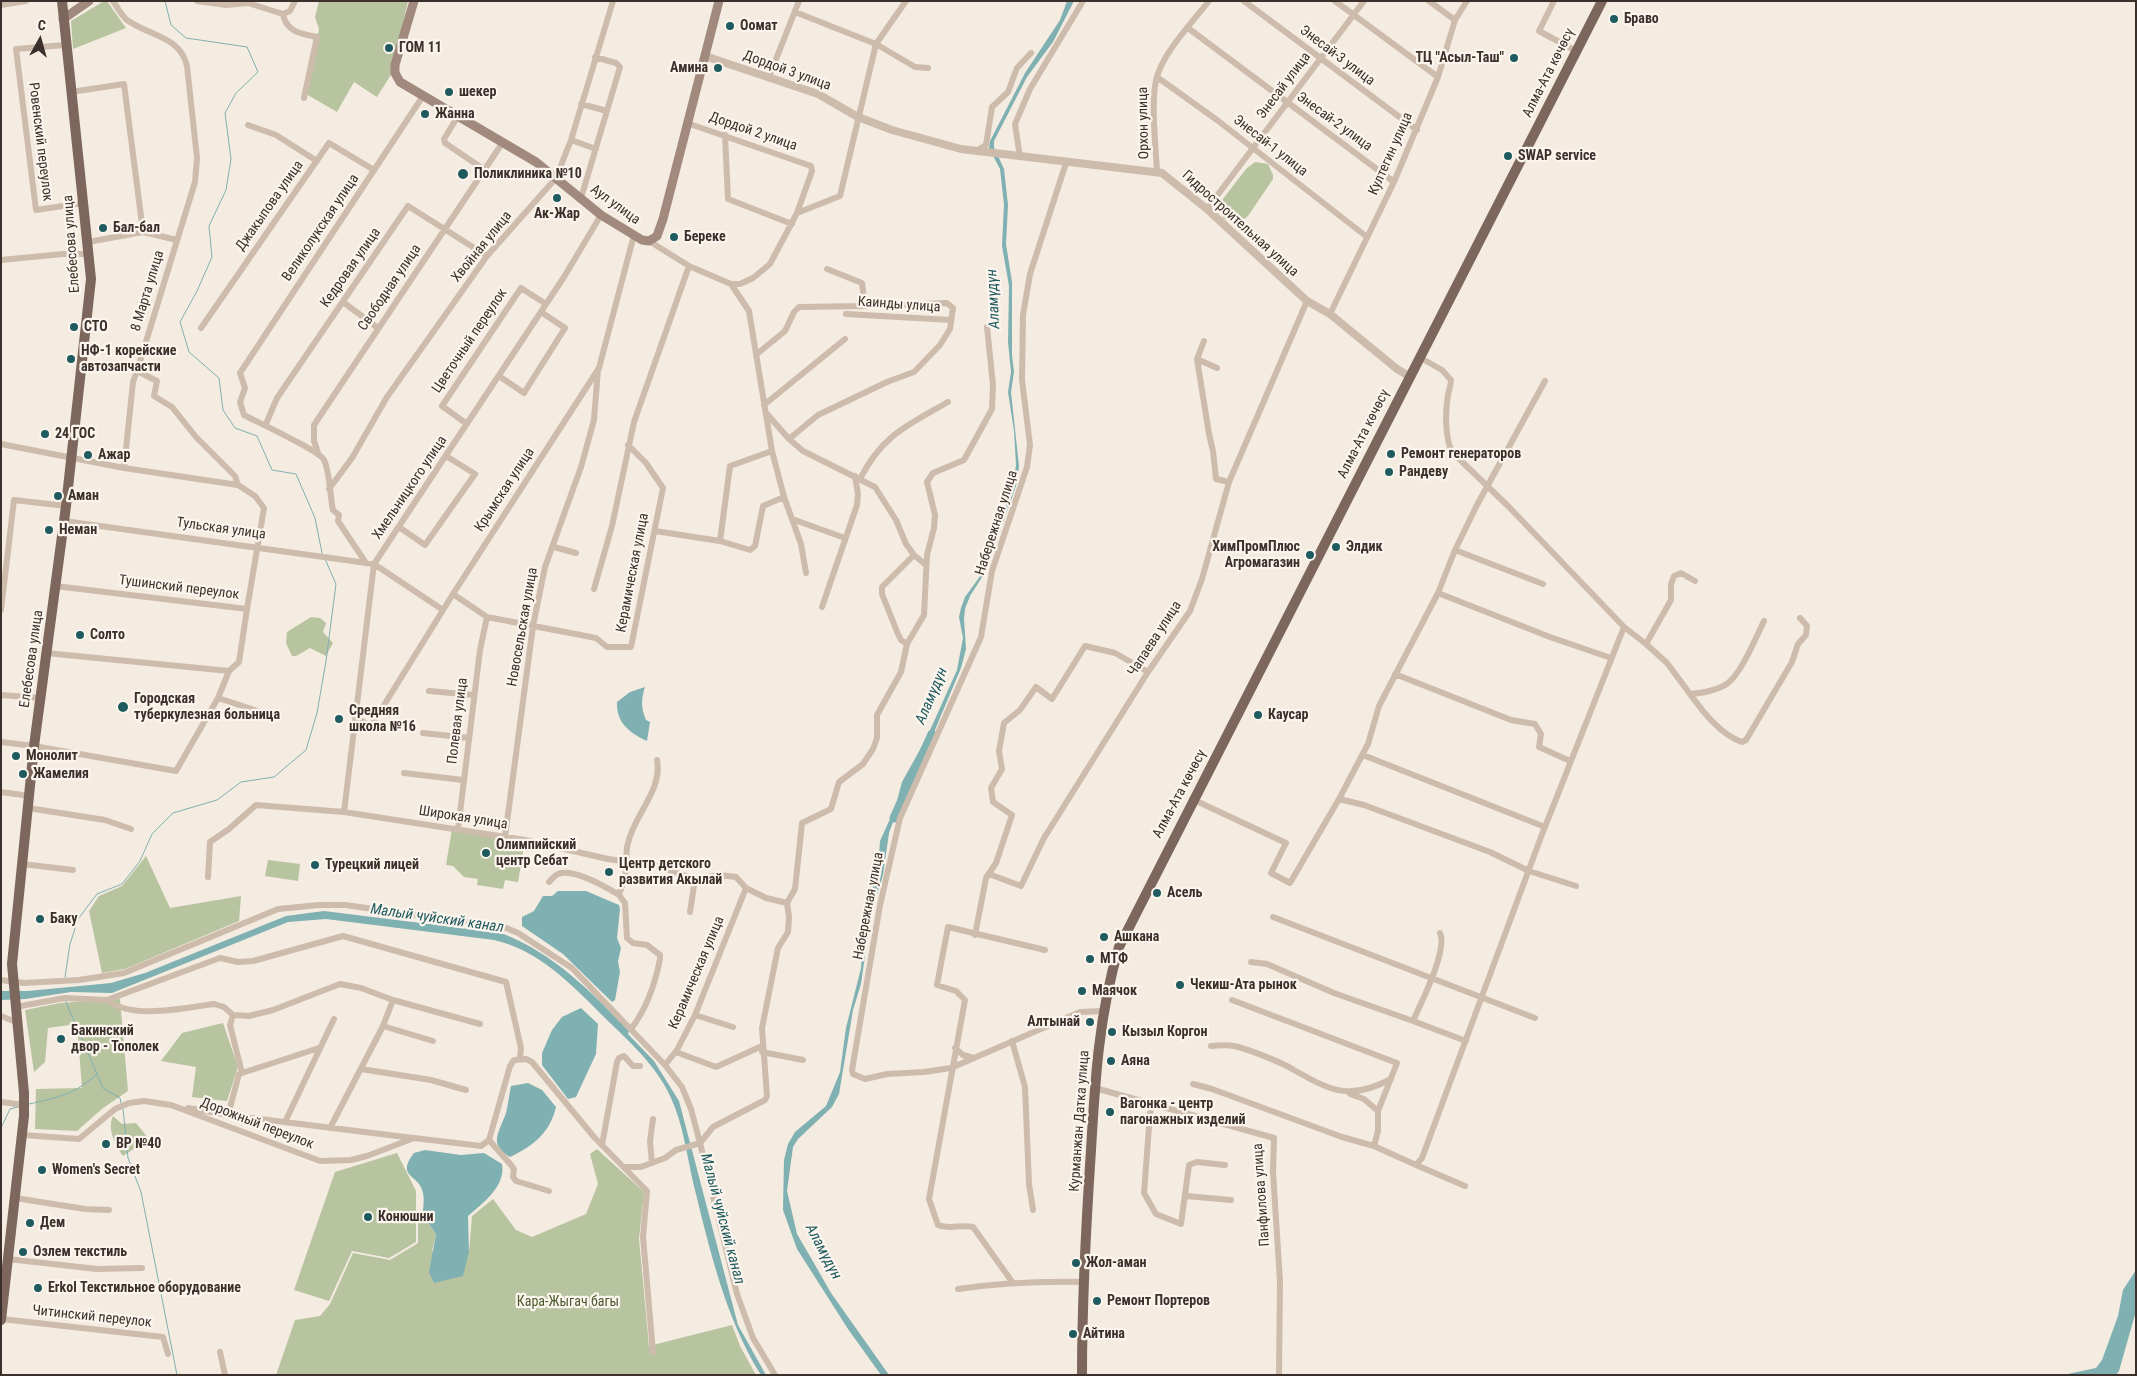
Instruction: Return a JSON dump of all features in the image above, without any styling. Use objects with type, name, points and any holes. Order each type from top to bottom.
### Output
[{"type":"main road","name":"Елебесова улица","points":[[1,1320],[23,1135],[24,1105],[12,983],[12,964],[34,746],[72,458],[90,298],[88,242],[70,92],[62,1]]},
{"type":"main road","points":[[63,19],[89,1]]},
{"type":"main road","name":"Аул улица","points":[[414,1],[395,65],[395,73],[404,85],[503,142],[556,178],[601,215],[634,236],[649,241],[658,234],[719,1]]},
{"type":"main road","name":"Алма-Ата көчөсү","points":[[1152,879],[1602,1]]},
{"type":"main road","name":"Курманжан Датка улица","points":[[1082,1375],[1084,1282],[1095,1088],[1103,1011],[1119,947],[1152,879]]},
{"type":"street","points":[[1,4],[26,1]]},
{"type":"street","name":"8 Марта улица","points":[[113,1],[126,20],[164,38],[184,55],[197,158],[196,182],[133,382],[124,468]]},
{"type":"street","points":[[197,1],[226,4],[248,3],[283,14],[290,11],[295,1]]},
{"type":"street","name":"Хвойная улица","points":[[329,489],[352,458],[388,397],[487,256],[556,178],[571,140],[613,1]]},
{"type":"street","points":[[769,76],[799,1]]},
{"type":"street","points":[[649,241],[689,266],[730,284],[740,284],[753,278],[770,264],[798,213],[840,196],[876,44],[906,1]]},
{"type":"street","points":[[1020,157],[1015,124],[1030,89],[1083,1]]},
{"type":"street","name":"Орхон улица","points":[[1157,172],[1156,77],[1163,63],[1209,1]]},
{"type":"street","name":"Энесай-3 улица","points":[[1244,1],[1416,130]]},
{"type":"street","points":[[1335,1],[1438,77]]},
{"type":"street","name":"Энесай улица","points":[[1207,209],[1364,1]]},
{"type":"street","points":[[1429,1],[1455,20]]},
{"type":"street","name":"Култегин улица","points":[[1330,314],[1394,182],[1438,77],[1455,20],[1467,1]]},
{"type":"street","points":[[1554,1],[1539,31],[1576,51]]},
{"type":"street","points":[[795,12],[876,44],[915,67],[928,68]]},
{"type":"street","points":[[283,14],[284,21],[295,33],[317,37],[304,98]]},
{"type":"street","name":"Энесай-2 улица","points":[[1188,28],[1394,182]]},
{"type":"street","name":"Ровенский переулок","points":[[65,45],[16,49],[36,210],[84,203]]},
{"type":"street","points":[[977,152],[986,145],[992,106],[1008,92],[1016,68],[1031,53]]},
{"type":"street","points":[[582,198],[620,67],[616,63],[595,56]]},
{"type":"street","name":"Дордой 3 улица","points":[[705,56],[818,94],[858,117],[910,136],[977,152]]},
{"type":"street","name":"Энесай-1 улица","points":[[1156,77],[1253,148],[1367,237]]},
{"type":"street","points":[[70,92],[124,84],[143,232]]},
{"type":"street","name":"Великолукская улица","points":[[266,424],[244,415],[240,402],[245,388],[240,373],[424,96]]},
{"type":"street","points":[[581,104],[607,111]]},
{"type":"street","points":[[458,116],[444,139],[445,143],[484,170]]},
{"type":"street","name":"Дордой 2 улица","points":[[687,123],[810,166],[812,170],[798,213]]},
{"type":"street","points":[[248,124],[276,135],[316,161]]},
{"type":"street","points":[[725,135],[728,199],[792,224]]},
{"type":"street","points":[[571,140],[596,149]]},
{"type":"street","name":"Свободная улица","points":[[318,453],[314,441],[314,425],[503,142]]},
{"type":"street","name":"Джакыпова улица","points":[[201,328],[329,143],[374,170]]},
{"type":"street","name":"Гидростроительная улица","points":[[977,152],[1157,172],[1168,176],[1207,209],[1307,301],[1330,314],[1397,370],[1409,376]]},
{"type":"street","name":"Набережная улица","points":[[1066,163],[1030,274],[1023,315],[1022,380],[1030,445],[1028,467],[992,571],[981,637],[900,818],[880,905],[852,1070],[854,1074],[865,1080],[887,1074],[951,1068],[1080,1012],[1103,1011]]},
{"type":"street","name":"Кедровая улица","points":[[266,424],[277,398],[408,206],[487,256]]},
{"type":"street","name":"Хмельницкого улица","points":[[344,812],[374,564],[541,312],[601,215]]},
{"type":"street","points":[[88,242],[143,232],[177,240]]},
{"type":"street","name":"Крымская улица","points":[[355,717],[371,726],[442,610],[598,368],[634,236]]},
{"type":"street","points":[[1,260],[63,254],[89,254]]},
{"type":"street","points":[[594,589],[612,526],[628,445],[689,266]]},
{"type":"street","points":[[827,270],[862,283],[865,306]]},
{"type":"street","points":[[730,284],[750,311],[772,451],[784,497],[801,544],[806,573]]},
{"type":"street","name":"Цветочный переулок","points":[[467,424],[442,406],[461,376],[521,288],[546,304]]},
{"type":"street","name":"Чапаева улица","points":[[989,874],[1021,886],[1044,838],[1148,672],[1190,611],[1202,579],[1229,482],[1307,301]]},
{"type":"street","points":[[343,302],[378,328]]},
{"type":"street","points":[[757,354],[785,331],[790,324],[794,312],[799,307],[947,303],[953,308],[950,328],[940,345],[914,372],[887,382],[818,415],[789,440]]},
{"type":"street","points":[[498,376],[524,393],[565,328],[541,312]]},
{"type":"street","name":"Каинды улица","points":[[846,314],[951,320]]},
{"type":"street","points":[[625,1168],[641,1167],[697,1143],[713,1127],[765,1100],[768,1090],[762,1049],[762,1028],[778,948],[788,932],[789,917],[787,903],[795,889],[802,823],[832,809],[839,782],[863,764],[873,750],[876,738],[877,715],[902,672],[907,644],[924,615],[926,565],[935,514],[927,482],[932,473],[964,460],[992,409],[994,386],[987,326]]},
{"type":"street","points":[[764,405],[845,339]]},
{"type":"street","points":[[1204,341],[1198,359],[1216,480],[1229,482]]},
{"type":"street","points":[[1419,357],[1442,370],[1451,380],[1447,397],[1448,444],[1452,452],[1624,627],[1667,663],[1713,721],[1736,740],[1742,742],[1746,740],[1792,662],[1798,644],[1806,636],[1807,626],[1800,618]]},
{"type":"street","points":[[1198,359],[1217,368]]},
{"type":"street","name":"Новосельская улица","points":[[506,837],[534,626],[545,567],[554,547],[594,420],[598,368]]},
{"type":"street","points":[[136,371],[157,382],[154,396],[172,407],[187,422],[196,437],[235,476],[238,485]]},
{"type":"street","points":[[1192,799],[1286,843],[1271,873],[1290,883],[1363,755],[1372,737],[1377,712],[1438,593],[1455,550],[1487,486],[1545,381]]},
{"type":"street","points":[[822,607],[857,505],[858,477],[880,446],[899,430],[948,402]]},
{"type":"street","points":[[766,413],[789,440],[818,460],[858,477],[875,487],[896,520],[906,544],[914,555],[926,565]]},
{"type":"street","points":[[266,424],[289,439],[318,453],[325,461],[333,510],[338,515],[338,520],[366,563]]},
{"type":"street","points":[[1,444],[124,468],[238,485],[255,496],[264,508],[247,609]]},
{"type":"street","name":"Керамическая улица","points":[[534,626],[596,638],[607,647],[631,647],[663,488],[646,463],[628,445]]},
{"type":"street","points":[[720,541],[730,466],[772,451]]},
{"type":"street","points":[[399,527],[425,545],[475,474],[446,456]]},
{"type":"street","points":[[655,531],[720,541],[750,550],[755,546],[763,506],[784,497]]},
{"type":"street","points":[[1,610],[14,500],[66,506]]},
{"type":"street","points":[[792,519],[845,538]]},
{"type":"street","name":"Тульская улица","points":[[64,521],[374,564]]},
{"type":"street","points":[[554,547],[576,553]]},
{"type":"street","points":[[1455,550],[1543,584]]},
{"type":"street","points":[[907,644],[901,640],[898,634],[882,594],[882,587],[914,555]]},
{"type":"street","points":[[374,564],[442,610]]},
{"type":"street","points":[[1646,644],[1671,600],[1671,584],[1674,576],[1680,573],[1695,581]]},
{"type":"street","name":"Тушинский переулок","points":[[55,586],[247,609],[239,662],[229,671]]},
{"type":"street","points":[[1438,593],[1550,637],[1611,658]]},
{"type":"street","points":[[453,594],[487,617],[534,626]]},
{"type":"street","name":"Полевая улица","points":[[458,829],[480,650],[487,617]]},
{"type":"street","points":[[1690,694],[1717,689],[1728,683],[1744,659],[1764,621]]},
{"type":"street","points":[[1416,1165],[1422,1158],[1545,826],[1624,627]]},
{"type":"street","points":[[975,935],[986,878],[996,863],[1012,815],[993,802],[991,788],[1002,769],[999,751],[1004,723],[1020,710],[1036,687],[1052,699],[1085,646],[1115,653],[1148,672]]},
{"type":"street","points":[[1,742],[34,746],[176,772],[218,698],[229,671],[46,652]]},
{"type":"street","points":[[1395,674],[1511,720],[1535,724],[1541,734],[1539,746],[1570,761]]},
{"type":"street","points":[[429,691],[474,695]]},
{"type":"street","points":[[1,694],[40,698]]},
{"type":"street","points":[[218,698],[255,710]]},
{"type":"street","points":[[423,733],[469,738]]},
{"type":"street","points":[[1363,755],[1545,826]]},
{"type":"street","points":[[619,895],[627,862],[628,842],[651,793],[658,773],[656,760]]},
{"type":"street","points":[[404,773],[464,780]]},
{"type":"street","points":[[1,792],[30,796]]},
{"type":"street","points":[[1339,799],[1364,805],[1490,852],[1529,870],[1576,886]]},
{"type":"street","name":"Широкая улица","points":[[208,877],[210,842],[229,829],[256,805],[344,812],[506,837],[627,862],[657,866],[696,879],[719,875],[736,877],[746,888],[766,898],[787,903]]},
{"type":"street","points":[[28,808],[105,820],[131,829]]},
{"type":"street","points":[[22,864],[73,870]]},
{"type":"street","points":[[549,882],[557,874],[565,872],[601,884],[619,895],[625,903],[627,938],[633,943],[647,945],[660,955],[650,997],[642,1014],[631,1029]]},
{"type":"street","points":[[690,912],[696,879]]},
{"type":"street","name":"Керамическая улица","points":[[665,1065],[676,1052],[695,1015],[746,888]]},
{"type":"street","points":[[1,980],[12,983],[79,980],[124,973],[278,909],[319,905],[345,906],[504,927],[518,933],[572,968],[665,1065],[682,1087],[737,1294],[754,1338],[775,1375]]},
{"type":"street","points":[[1272,917],[1535,1018]]},
{"type":"street","points":[[1013,1283],[973,1227],[946,1228],[938,1225],[929,1199],[949,1092],[951,1068],[965,1000],[956,991],[937,984],[948,927],[975,935],[1045,950]]},
{"type":"street","points":[[1413,1021],[1442,945],[1440,933]]},
{"type":"street","points":[[14,1006],[65,998],[107,1000],[220,958],[238,962],[253,960],[343,936],[506,982],[521,1048],[520,1058]]},
{"type":"street","points":[[1250,962],[1267,964],[1334,993],[1466,1040]]},
{"type":"street","points":[[107,1000],[114,1006],[146,1012],[214,1004],[224,1007],[232,1015],[250,1016],[273,1010],[340,984],[360,988],[392,1000],[480,1024]]},
{"type":"street","points":[[330,1128],[382,1026],[392,1000]]},
{"type":"street","points":[[1232,1000],[1397,1063],[1378,1111],[1378,1131],[1374,1146]]},
{"type":"street","points":[[232,1015],[230,1025],[242,1073]]},
{"type":"street","points":[[695,1015],[733,1027]]},
{"type":"street","points":[[1,1016],[16,1022]]},
{"type":"street","points":[[286,1122],[334,1019]]},
{"type":"street","points":[[382,1026],[433,1041]]},
{"type":"street","points":[[1012,1041],[1025,1087],[1029,1184],[1033,1210]]},
{"type":"street","points":[[1211,1046],[1233,1046],[1294,1069],[1312,1082],[1364,1099],[1378,1111]]},
{"type":"street","points":[[228,1115],[239,1074],[319,1048]]},
{"type":"street","points":[[955,1048],[963,1054],[974,1058]]},
{"type":"street","points":[[676,1052],[716,1067],[762,1049],[803,1060]]},
{"type":"street","points":[[602,1145],[617,1062],[619,1058],[624,1056],[633,1066],[640,1066]]},
{"type":"street","points":[[549,1191],[516,1181],[513,1177],[514,1169],[512,1165],[489,1140],[510,1066],[514,1060],[520,1058],[532,1062],[602,1145],[647,1191],[644,1237],[654,1352]]},
{"type":"street","points":[[360,1070],[431,1080],[466,1090]]},
{"type":"street","points":[[1347,1092],[1367,1090],[1391,1080]]},
{"type":"street","points":[[1192,1084],[1212,1089],[1333,1134],[1374,1146],[1465,1186]]},
{"type":"street","name":"Панфилова улица","points":[[1095,1088],[1152,1102],[1270,1135],[1274,1138],[1273,1172],[1280,1281],[1279,1375]]},
{"type":"street","name":"Дорожный переулок","points":[[23,1135],[79,1139],[115,1109],[129,1103],[144,1101],[171,1104],[320,1161],[351,1160],[414,1138],[481,1146],[489,1140]]},
{"type":"street","points":[[1,1102],[24,1105]]},
{"type":"street","points":[[1152,1102],[1144,1194],[1156,1214],[1181,1224],[1189,1165],[1197,1162],[1225,1165]]},
{"type":"street","points":[[171,1104],[228,1115],[414,1138]]},
{"type":"street","points":[[652,1163],[650,1141],[653,1119]]},
{"type":"street","points":[[1186,1196],[1231,1200]]},
{"type":"street","points":[[15,1198],[85,1209],[109,1210]]},
{"type":"street","points":[[8,1259],[97,1269],[142,1268]]},
{"type":"street","points":[[958,1289],[1013,1283],[1084,1282]]},
{"type":"street","name":"Читинский переулок","points":[[1,1320],[163,1337],[168,1354]]},
{"type":"street","points":[[220,1352],[226,1375]]},
{"type":"green space","points":[[107,1],[126,28],[73,49],[71,21]]},
{"type":"green space","points":[[319,1],[408,1],[392,73],[377,97],[354,82],[337,112],[306,94],[319,29],[315,17]]},
{"type":"green space","points":[[1255,162],[1268,164],[1273,179],[1248,216],[1242,221],[1233,222],[1223,218],[1219,204],[1246,169]]},
{"type":"green space","points":[[311,617],[320,618],[326,623],[323,632],[333,643],[326,656],[310,648],[296,656],[292,656],[286,643],[287,632]]},
{"type":"green space","name":"Олимпийский центр Себат","points":[[452,829],[525,840],[518,882],[505,880],[503,889],[477,885],[478,879],[464,877],[453,866],[446,865]]},
{"type":"green space","points":[[146,856],[170,908],[241,896],[239,921],[125,969],[102,973],[89,911],[99,896],[122,886]]},
{"type":"green space","points":[[268,860],[300,864],[298,881],[265,876]]},
{"type":"green space","points":[[120,999],[128,1091],[103,1108],[77,1131],[35,1129],[36,1089],[82,1088],[77,1024],[48,1028],[45,1062],[34,1072],[25,1010],[60,1003]]},
{"type":"green space","points":[[223,1023],[238,1067],[227,1101],[192,1097],[196,1067],[161,1061],[182,1033]]},
{"type":"green space","points":[[113,1116],[122,1124],[136,1123],[149,1139],[123,1156],[111,1132]]},
{"type":"green space","name":"Кара-Жыгач багы","points":[[597,1149],[644,1192],[639,1239],[649,1346],[732,1325],[740,1346],[756,1375],[276,1375],[295,1320],[320,1316],[330,1304],[353,1253],[390,1260],[418,1243],[418,1221],[429,1224],[436,1234],[432,1251],[469,1252],[472,1216],[493,1199],[516,1230],[532,1237],[586,1214],[598,1184],[590,1154]]},
{"type":"green space","name":"Конюшни","points":[[397,1153],[416,1191],[416,1242],[389,1258],[352,1251],[329,1301],[294,1290],[335,1172]]},
{"type":"water","points":[[1067,1],[1074,1],[1053,42],[1027,77],[994,141],[994,147],[1004,169],[1008,205],[1006,244],[1012,282],[1012,355],[1014,372],[1011,392],[1019,466],[1016,486],[986,571],[970,596],[965,609],[966,649],[961,668],[932,737],[913,766],[889,833],[883,875],[871,914],[861,984],[853,1010],[839,1094],[832,1107],[798,1139],[793,1147],[787,1191],[797,1234],[831,1293],[889,1375],[881,1375],[848,1329],[797,1249],[783,1210],[784,1160],[788,1144],[795,1132],[826,1106],[840,1072],[846,1028],[861,968],[865,913],[878,870],[880,841],[895,808],[902,782],[927,737],[957,670],[963,638],[959,617],[961,608],[965,597],[981,575],[1013,486],[1016,465],[1014,431],[1008,392],[1011,372],[1008,342],[1009,286],[1002,246],[1004,204],[1000,169],[989,148],[990,141],[1025,73],[1060,20]]},
{"type":"water","points":[[645,687],[642,707],[646,720],[650,722],[647,741],[625,726],[617,709],[617,702],[630,692]]},
{"type":"water","points":[[558,891],[586,891],[619,905],[617,938],[621,948],[618,961],[620,972],[615,1000],[612,1002],[563,954],[522,926],[522,917],[534,911],[543,896],[552,896]]},
{"type":"water","points":[[324,911],[501,933],[538,951],[555,962],[600,1001],[629,1031],[628,1034],[654,1061],[679,1101],[738,1325],[766,1375],[761,1375],[748,1353],[728,1306],[705,1232],[679,1118],[664,1085],[656,1072],[636,1049],[582,995],[548,966],[522,950],[494,940],[326,919],[288,922],[112,993],[71,992],[25,999],[1,1000],[1,991],[28,991],[111,983],[145,973],[286,916]]},
{"type":"water","points":[[581,1008],[598,1024],[596,1054],[576,1097],[568,1099],[542,1065],[542,1053],[552,1030],[562,1017]]},
{"type":"water","points":[[528,1083],[542,1090],[556,1107],[550,1124],[539,1138],[510,1157],[503,1152],[497,1143],[498,1132],[506,1113],[511,1086]]},
{"type":"water","points":[[425,1150],[461,1155],[484,1153],[502,1164],[502,1172],[497,1187],[468,1216],[469,1252],[463,1276],[434,1283],[429,1272],[436,1234],[429,1224],[422,1222],[423,1193],[418,1182],[408,1172],[407,1167],[414,1153]]},
{"type":"water","points":[[2136,1270],[2136,1311],[2119,1371],[2116,1375],[2063,1375],[2096,1368],[2102,1360],[2118,1316],[2123,1290]]},
{"type":"waterway","points":[[165,1],[171,25],[186,38],[247,47],[258,72],[236,93],[225,113],[231,159],[226,190],[209,226],[212,257],[197,291],[180,322],[189,352],[219,378],[223,410],[235,428],[257,436],[272,470],[296,474],[315,518],[322,553]]},
{"type":"waterway","points":[[65,977],[70,944],[78,919],[97,894],[122,884],[140,861],[152,834],[173,813],[217,800],[241,782],[274,777],[306,750],[317,713],[336,584],[325,559]]},
{"type":"waterway","name":"Аламүдүн","points":[[894,818],[932,734]]},
{"type":"waterway","points":[[65,1000],[103,1088],[120,1098],[121,1103]]},
{"type":"waterway","points":[[29,1104],[58,1097],[73,1091],[97,1074]]},
{"type":"waterway","points":[[1,1128],[10,1109],[18,1107]]},
{"type":"waterway","points":[[123,1109],[128,1158],[141,1192],[177,1375]]},
{"type":"place","name":"Браво","points":[[1614,19]]},
{"type":"place","name":"Оомат","points":[[730,26]]},
{"type":"place","name":"ГОМ 11","points":[[389,48]]},
{"type":"place","name":"ТЦ \"Асыл-Таш\"","points":[[1514,58]]},
{"type":"place","name":"Амина","points":[[718,68]]},
{"type":"place","name":"шекер","points":[[449,92]]},
{"type":"place","name":"Жанна","points":[[425,114]]},
{"type":"place","name":"SWAP service","points":[[1508,156]]},
{"type":"place","name":"Поликлиника №10","points":[[463,174]]},
{"type":"place","name":"Ак-Жар","points":[[557,198]]},
{"type":"place","name":"Бал-бал","points":[[103,228]]},
{"type":"place","name":"Береке","points":[[674,237]]},
{"type":"place","name":"СТО","points":[[74,327]]},
{"type":"place","name":"НФ-1 корейские автозапчасти","points":[[71,359]]},
{"type":"place","name":"24 ГОС","points":[[45,434]]},
{"type":"place","name":"Ремонт генераторов","points":[[1391,454]]},
{"type":"place","name":"Ажар","points":[[88,455]]},
{"type":"place","name":"Рандеву","points":[[1389,472]]},
{"type":"place","name":"Аман","points":[[58,496]]},
{"type":"place","name":"Неман","points":[[49,530]]},
{"type":"place","name":"Элдик","points":[[1336,547]]},
{"type":"place","name":"ХимПромПлюс Агромагазин","points":[[1310,555]]},
{"type":"place","name":"Солто","points":[[80,635]]},
{"type":"place","name":"Городская туберкулезная больница","points":[[123,707]]},
{"type":"place","name":"Каусар","points":[[1258,715]]},
{"type":"place","name":"Средняя школа №16","points":[[339,719]]},
{"type":"place","name":"Монолит","points":[[16,756]]},
{"type":"place","name":"Жамелия","points":[[23,774]]},
{"type":"place","name":"Олимпийский центр Себат","points":[[486,853]]},
{"type":"place","name":"Турецкий лицей","points":[[315,865]]},
{"type":"place","name":"Центр детского развития Акылай","points":[[609,872]]},
{"type":"place","name":"Асель","points":[[1157,893]]},
{"type":"place","name":"Баку","points":[[40,919]]},
{"type":"place","name":"Ашкана","points":[[1104,937]]},
{"type":"place","name":"МТФ","points":[[1090,959]]},
{"type":"place","name":"Чекиш-Ата рынок","points":[[1180,985]]},
{"type":"place","name":"Маячок","points":[[1082,991]]},
{"type":"place","name":"Алтынай","points":[[1090,1022]]},
{"type":"place","name":"Кызыл Коргон","points":[[1112,1032]]},
{"type":"place","name":"Бакинский двор - Тополек","points":[[61,1039]]},
{"type":"place","name":"Аяна","points":[[1111,1061]]},
{"type":"place","name":"Вагонка - центр пагонажных изделий","points":[[1110,1112]]},
{"type":"place","name":"BP №40","points":[[106,1144]]},
{"type":"place","name":"Women's Secret","points":[[42,1170]]},
{"type":"place","name":"Конюшни","points":[[368,1217]]},
{"type":"place","name":"Дем","points":[[30,1223]]},
{"type":"place","name":"Озлем текстиль","points":[[23,1252]]},
{"type":"place","name":"Жол-аман","points":[[1076,1263]]},
{"type":"place","name":"Erkol Текстильное оборудование","points":[[38,1288]]},
{"type":"place","name":"Ремонт Портеров","points":[[1097,1301]]},
{"type":"place","name":"Айтина","points":[[1073,1334]]},
{"type":"water label","name":"Малый чуйский канал","points":[[437,919]]},
{"type":"water label","name":"Малый чуйский канал","points":[[722,1219]]}]
